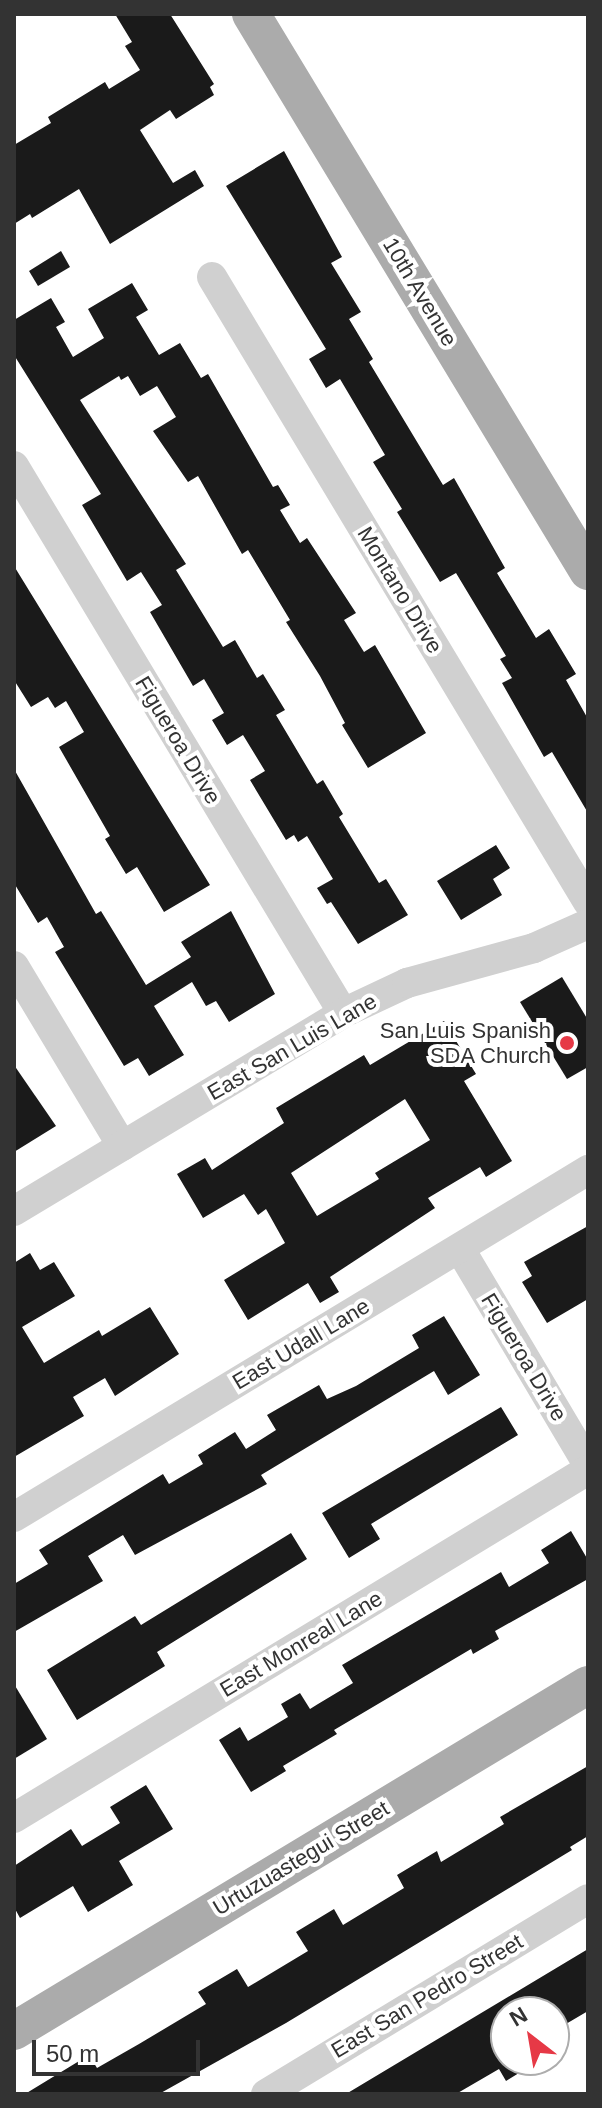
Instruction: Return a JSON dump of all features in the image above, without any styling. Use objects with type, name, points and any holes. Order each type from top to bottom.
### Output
[{"type":"main road","name":"10th Avenue","points":[[251,14],[588,571]]},
{"type":"main road","name":"Urtuzuastegui Street","points":[[14,2031],[588,1685]]},
{"type":"street","name":"Montano Drive","points":[[212,277],[588,902]]},
{"type":"street","name":"Figueroa Drive","points":[[14,466],[343,1013]]},
{"type":"street","name":"East San Luis Lane","points":[[14,1211],[343,1013],[407,983],[534,948],[588,924]]},
{"type":"street","points":[[14,966],[122,1146]]},
{"type":"street","name":"East Udall Lane","points":[[14,1517],[588,1170]]},
{"type":"street","name":"Figueroa Drive","points":[[460,1249],[588,1467]]},
{"type":"street","name":"East Monreal Lane","points":[[14,1818],[588,1467]]},
{"type":"street","name":"East San Pedro Street","points":[[266,2094],[588,1899]]},
{"type":"building","points":[[115,14],[170,14],[214,84],[210,87],[214,95],[176,119],[170,110],[140,130],[173,183],[195,170],[204,186],[110,244],[79,189],[32,218],[30,214],[14,224],[14,145],[51,123],[48,117],[105,82],[109,89],[140,70],[125,46],[132,42]]},
{"type":"building","points":[[284,151],[342,257],[331,263],[361,312],[349,319],[373,359],[369,362],[443,485],[454,478],[505,568],[497,573],[536,638],[549,629],[576,674],[566,680],[588,719],[588,813],[552,752],[544,757],[502,683],[512,678],[500,659],[506,656],[456,573],[440,582],[397,512],[402,509],[373,462],[385,455],[340,379],[326,388],[309,359],[326,349],[226,186]]},
{"type":"building","points":[[61,251],[70,267],[38,286],[29,271]]},
{"type":"building","points":[[132,283],[148,310],[136,317],[159,355],[180,343],[201,378],[208,374],[273,487],[278,485],[290,505],[280,510],[300,543],[307,538],[356,613],[344,620],[364,652],[375,645],[426,733],[368,768],[342,725],[345,723],[320,676],[286,622],[290,620],[248,550],[242,554],[198,476],[188,482],[153,431],[176,417],[157,386],[140,396],[128,376],[121,380],[119,376],[80,400],[186,564],[176,570],[223,647],[235,640],[257,678],[263,674],[285,710],[276,715],[317,784],[323,780],[343,814],[339,817],[379,883],[386,879],[408,915],[358,944],[331,902],[327,904],[317,888],[333,879],[307,836],[298,842],[294,835],[286,840],[250,780],[265,771],[243,735],[227,745],[212,720],[224,713],[204,679],[193,686],[150,612],[162,605],[141,572],[127,581],[82,505],[101,494],[14,355],[14,320],[51,298],[65,322],[56,327],[73,357],[104,338],[88,309]]},
{"type":"building","points":[[14,566],[210,885],[164,912],[137,867],[126,874],[105,839],[110,836],[59,747],[84,732],[66,701],[55,708],[48,697],[31,707],[14,680]]},
{"type":"building","points":[[14,769],[96,914],[101,911],[146,985],[191,957],[181,942],[231,911],[275,994],[229,1022],[216,1001],[206,1006],[192,982],[154,1006],[184,1055],[149,1076],[138,1058],[124,1066],[55,952],[64,947],[47,917],[38,923],[14,883]]},
{"type":"building","points":[[496,845],[510,868],[493,879],[502,895],[461,920],[437,881]]},
{"type":"building","name":"San Luis Spanish SDA Church","points":[[562,977],[588,1020],[588,1067],[567,1079],[520,1002]]},
{"type":"building","points":[[444,1021],[476,1074],[464,1081],[512,1161],[486,1177],[480,1167],[428,1198],[435,1208],[330,1277],[339,1292],[320,1303],[308,1283],[248,1320],[224,1280],[285,1243],[266,1209],[258,1215],[244,1194],[203,1218],[177,1174],[205,1158],[212,1170],[284,1123],[276,1108],[364,1055],[370,1065]],"holes":[[[405,1099],[430,1140],[375,1173],[379,1179],[317,1216],[291,1173]]]},
{"type":"building","points":[[14,1065],[56,1126],[14,1152]]},
{"type":"building","points":[[588,1226],[588,1299],[547,1323],[522,1282],[532,1276],[524,1262]]},
{"type":"building","points":[[30,1253],[40,1270],[54,1262],[75,1296],[22,1327],[44,1363],[99,1330],[102,1336],[150,1307],[179,1354],[115,1396],[105,1378],[73,1397],[84,1416],[14,1457],[14,1263]]},
{"type":"building","points":[[444,1316],[480,1375],[448,1395],[434,1371],[261,1475],[267,1484],[135,1555],[123,1535],[88,1556],[103,1581],[14,1632],[14,1584],[48,1564],[39,1550],[163,1474],[169,1484],[203,1464],[198,1455],[235,1432],[246,1449],[276,1430],[267,1415],[319,1385],[327,1399],[356,1386],[419,1348],[412,1335]]},
{"type":"building","points":[[501,1407],[518,1435],[371,1524],[380,1539],[349,1558],[322,1513]]},
{"type":"building","points":[[571,1531],[588,1560],[588,1579],[495,1631],[499,1639],[473,1654],[471,1649],[334,1730],[337,1734],[283,1766],[286,1771],[251,1792],[219,1740],[240,1727],[248,1741],[288,1717],[281,1704],[300,1693],[310,1709],[353,1683],[342,1665],[501,1572],[509,1587],[549,1563],[541,1550]]},
{"type":"building","points":[[291,1533],[307,1559],[157,1652],[165,1666],[77,1720],[47,1670],[135,1616],[141,1625]]},
{"type":"building","points":[[14,1684],[47,1739],[14,1759]]},
{"type":"building","points":[[588,1766],[588,1836],[570,1847],[572,1850],[286,2023],[159,2094],[25,2094],[89,2055],[97,2068],[139,2044],[206,2004],[198,1992],[237,1969],[248,1987],[308,1951],[296,1932],[334,1909],[343,1925],[404,1888],[397,1875],[437,1851],[441,1862],[504,1824],[500,1817]]},
{"type":"building","points":[[146,1785],[173,1829],[119,1861],[133,1885],[88,1912],[73,1886],[20,1918],[14,1907],[14,1866],[71,1829],[82,1846],[120,1823],[110,1807]]},
{"type":"building","points":[[588,1949],[588,2011],[570,2022],[570,1996],[510,1996]]},
{"type":"building","points":[[490,2008],[490,2074],[456,2094],[346,2094]]},
{"type":"place","name":"San Luis Spanish SDA Church","points":[[567,1043]]}]
